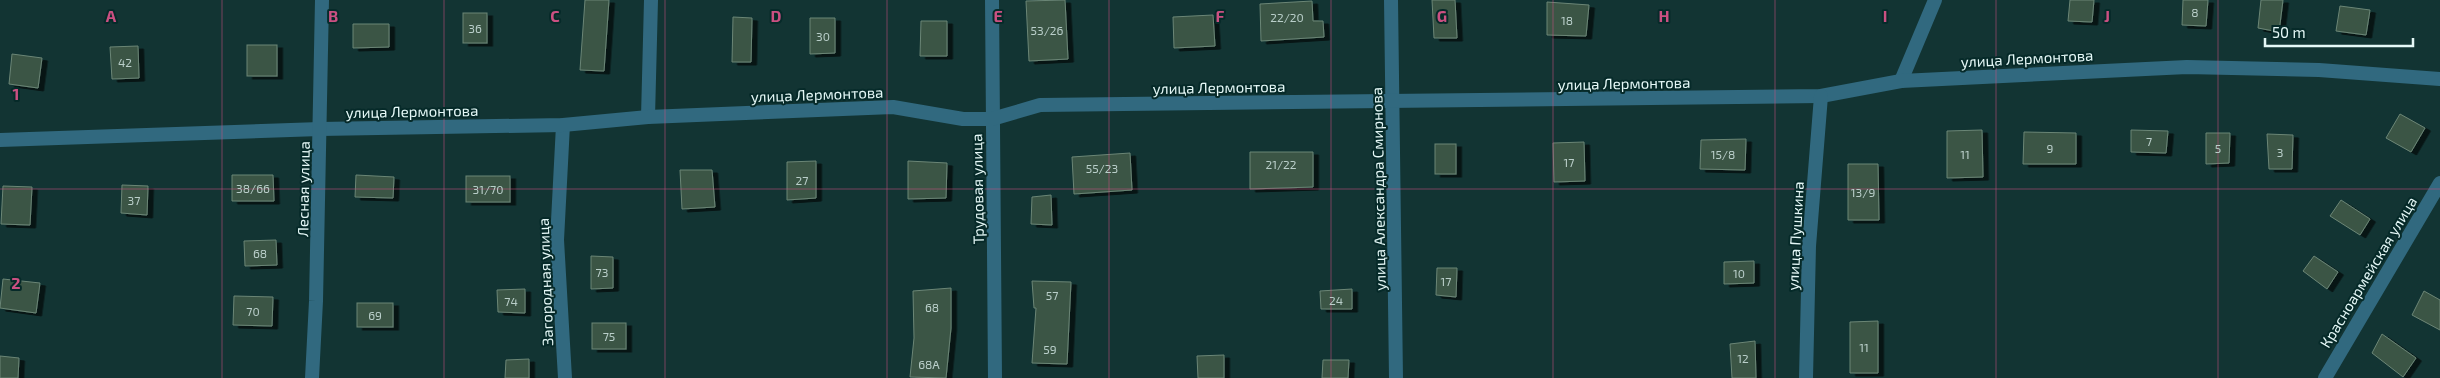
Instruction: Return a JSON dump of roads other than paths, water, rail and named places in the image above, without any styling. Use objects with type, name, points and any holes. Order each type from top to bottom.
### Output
[{"type":"street","name":"Лесная улица","points":[[312,378],[316,301],[322,0]]},
{"type":"street","points":[[648,117],[651,0]]},
{"type":"street","name":"Трудовая улица","points":[[992,0],[995,378]]},
{"type":"street","name":"улица Александра Смирнова","points":[[1391,0],[1396,378]]},
{"type":"street","points":[[1901,81],[1935,0]]},
{"type":"street","name":"улица Лермонтова","points":[[0,140],[320,129],[564,125],[648,117],[893,107],[963,120],[992,119],[1040,105],[1821,96],[1901,81],[2188,67],[2319,70],[2440,79]]},
{"type":"street","name":"улица Пушкина","points":[[1806,378],[1809,246],[1821,96]]},
{"type":"street","name":"Загородная улица","points":[[564,125],[557,240],[565,378]]},
{"type":"street","name":"Красноармейская улица","points":[[2325,378],[2440,183]]}]
